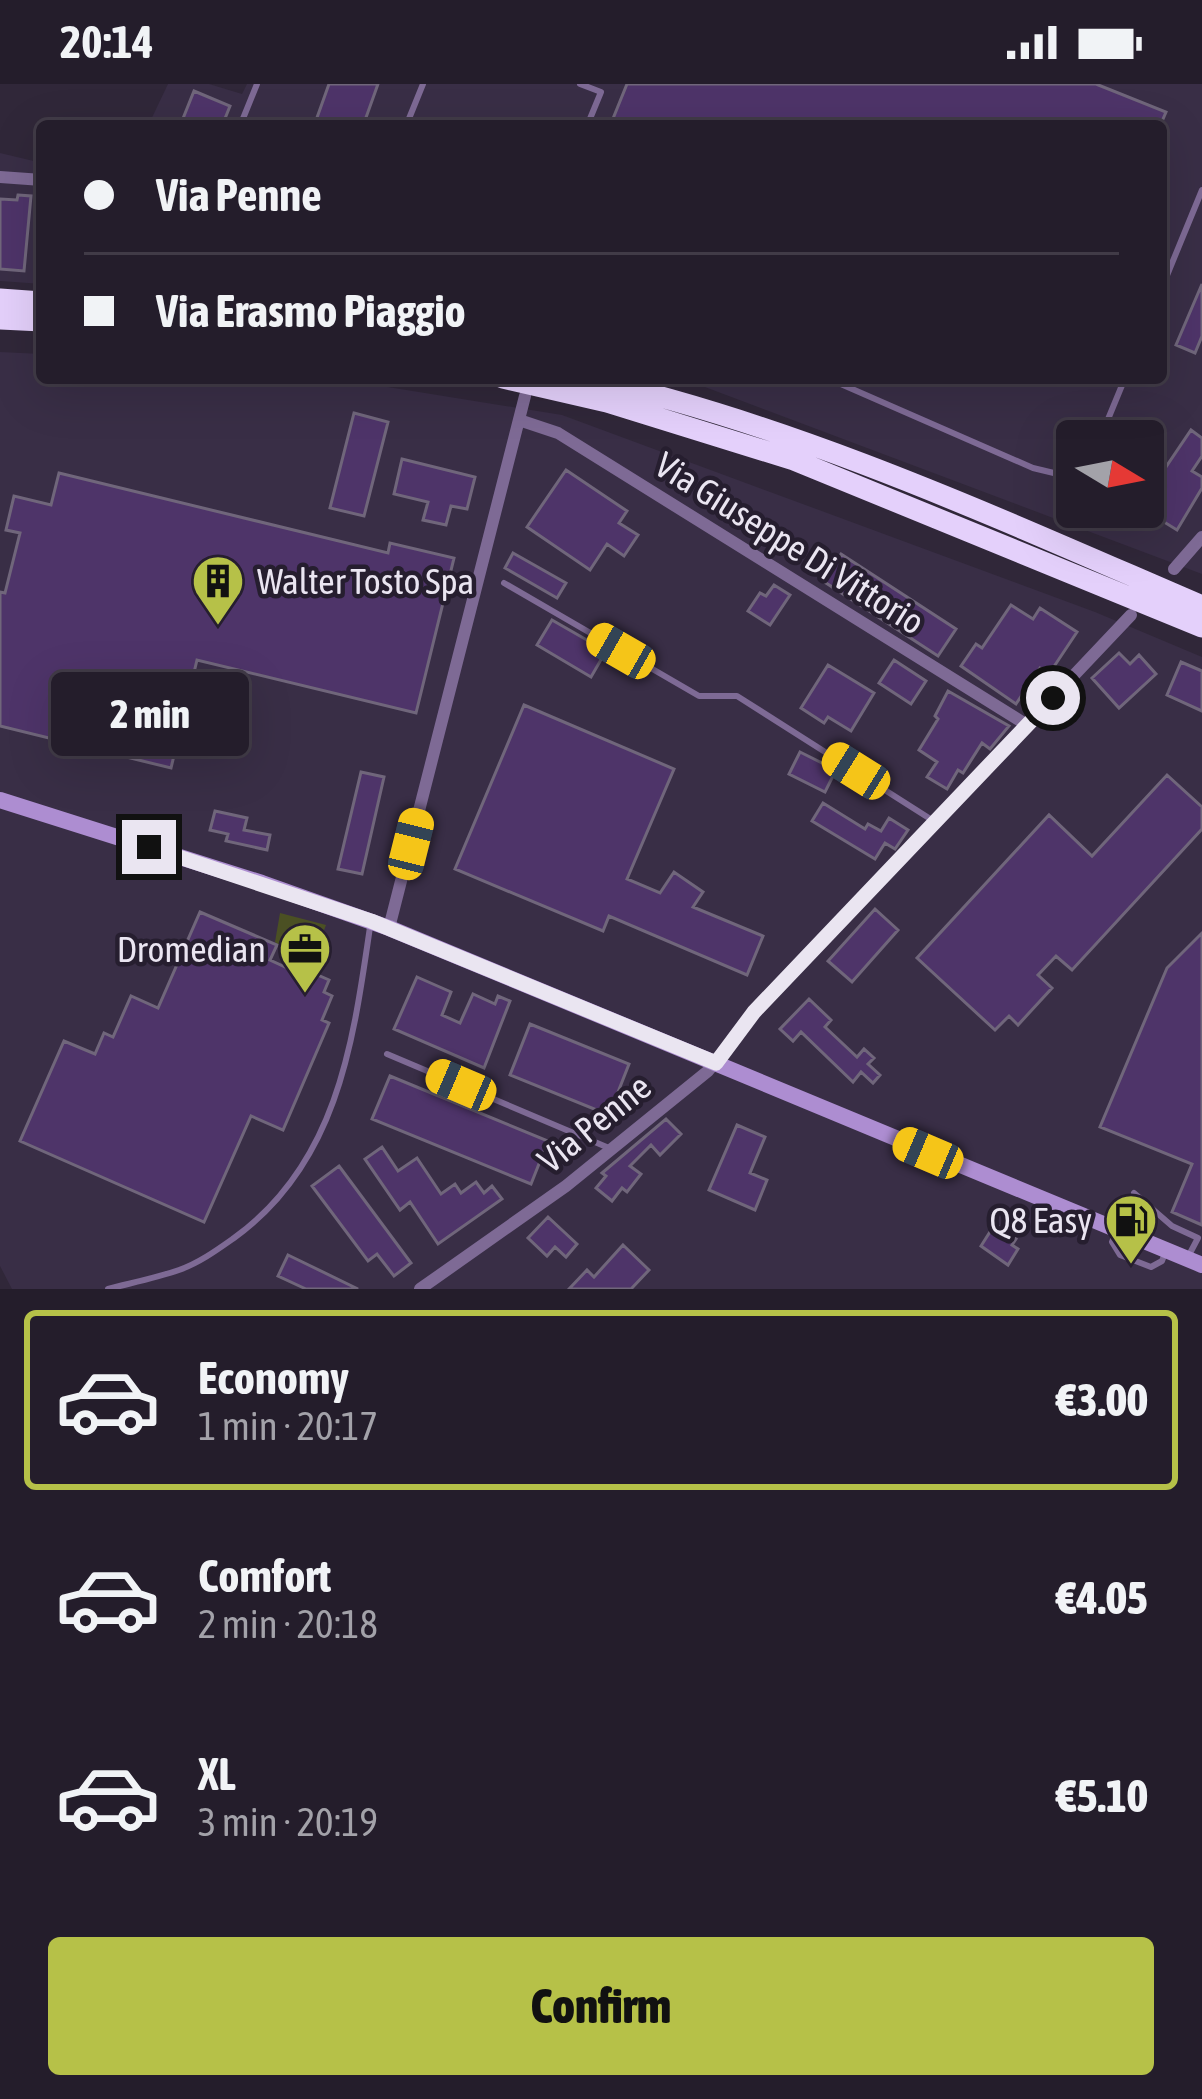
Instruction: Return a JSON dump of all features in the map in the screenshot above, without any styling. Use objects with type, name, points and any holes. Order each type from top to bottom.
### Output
[{"type":"highway","points":[[0,299],[36,302]]},
{"type":"highway","points":[[0,319],[36,321]]},
{"type":"highway","points":[[529,384],[608,402],[794,460],[1202,627]]},
{"type":"highway","points":[[608,384],[843,458],[1202,606]]},
{"type":"street","points":[[0,177],[36,180]]},
{"type":"street","points":[[389,928],[525,396]]},
{"type":"street","name":"Via Giuseppe Di Vittorio","points":[[518,420],[558,433],[1027,725]]},
{"type":"street","points":[[1174,569],[1202,538]]},
{"type":"street","name":"Via Penne","points":[[420,1289],[566,1186],[716,1063],[754,1012],[1131,615]]},
{"type":"street","points":[[0,800],[389,928],[1197,1267]]},
{"type":"lane","points":[[242,120],[257,84]]},
{"type":"lane","points":[[408,120],[422,84]]},
{"type":"lane","points":[[580,84],[601,92],[589,120]]},
{"type":"lane","points":[[1167,275],[1202,190]]},
{"type":"lane","points":[[841,384],[1033,468],[1056,474]]},
{"type":"lane","points":[[1108,420],[1123,384]]},
{"type":"lane","points":[[504,583],[699,696],[737,696],[935,821]]},
{"type":"lane","points":[[108,1289],[182,1270],[208,1256],[250,1227],[289,1190],[312,1155],[343,1071],[371,921]]},
{"type":"lane","points":[[387,1054],[609,1148]]},
{"type":"lane","points":[[1134,1193],[1172,1226],[1200,1239],[1197,1267]]},
{"type":"shaded area","points":[[168,84],[209,84],[242,94],[247,84],[1202,84],[1202,574],[1080,528],[1164,528],[1164,420],[1056,420],[1056,519],[697,384],[1167,384],[1167,120],[151,120]]},
{"type":"shaded area","points":[[0,153],[36,162],[36,284],[0,281]]},
{"type":"shaded area","points":[[0,352],[36,354],[36,384],[369,384],[562,415],[1095,612],[1202,657],[1202,1289],[12,1289],[0,1266]]},
{"type":"green space","points":[[280,913],[326,925],[313,960],[305,958],[303,963],[275,942]]},
{"type":"building","points":[[329,84],[378,84],[365,120],[316,120]]},
{"type":"building","points":[[627,84],[1096,84],[1166,112],[1163,120],[612,120]]},
{"type":"building","points":[[194,91],[230,106],[224,120],[182,120]]},
{"type":"building","points":[[18,195],[31,196],[24,271],[0,269],[0,199],[17,200]]},
{"type":"building","points":[[1202,284],[1202,336],[1195,353],[1176,345]]},
{"type":"building","points":[[354,413],[388,422],[364,516],[330,508]]},
{"type":"building","points":[[1191,430],[1202,438],[1202,456],[1192,471],[1202,477],[1202,488],[1177,530],[1164,522],[1164,470]]},
{"type":"building","points":[[402,459],[475,477],[467,509],[451,506],[446,525],[423,520],[428,502],[394,494]]},
{"type":"building","points":[[566,470],[627,511],[619,523],[638,535],[624,556],[607,544],[590,570],[527,527]]},
{"type":"building","name":"Walter Tosto Spa","points":[[59,473],[388,553],[390,543],[454,558],[416,713],[197,660],[171,768],[0,726],[0,592],[5,593],[20,533],[6,530],[14,496],[51,505]]},
{"type":"building","points":[[513,553],[566,583],[557,598],[505,568]]},
{"type":"building","points":[[841,554],[956,629],[938,656],[823,581]]},
{"type":"building","points":[[774,585],[790,595],[770,625],[748,611],[760,593],[766,596]]},
{"type":"building","points":[[1011,605],[1033,619],[1040,608],[1077,632],[1049,674],[1040,668],[1016,704],[961,666],[976,644],[982,648]]},
{"type":"building","points":[[552,620],[606,651],[591,677],[537,645]]},
{"type":"building","points":[[1119,653],[1130,664],[1139,655],[1156,674],[1119,708],[1092,678]]},
{"type":"building","points":[[894,660],[926,681],[911,704],[879,683]]},
{"type":"building","points":[[1181,662],[1202,671],[1202,711],[1167,695]]},
{"type":"building","points":[[828,665],[874,693],[851,731],[828,717],[824,723],[801,708]]},
{"type":"building","points":[[948,691],[1009,726],[990,749],[982,743],[947,789],[927,777],[937,762],[919,750]]},
{"type":"building","points":[[524,705],[674,769],[627,879],[660,893],[674,872],[703,892],[693,907],[763,936],[747,975],[609,916],[603,931],[455,869]]},
{"type":"building","points":[[800,752],[836,770],[825,792],[789,774]]},
{"type":"building","points":[[361,772],[384,777],[362,874],[338,869]]},
{"type":"building","points":[[1167,775],[1202,807],[1202,829],[1072,970],[1056,956],[1038,975],[1052,988],[1018,1025],[1009,1016],[995,1030],[917,958],[1049,815],[1092,856]]},
{"type":"building","points":[[823,803],[865,829],[868,824],[881,831],[889,818],[908,830],[895,849],[885,843],[875,859],[812,821]]},
{"type":"building","points":[[215,811],[247,818],[244,830],[270,835],[267,850],[226,841],[228,834],[210,830]]},
{"type":"building","points":[[875,909],[898,930],[852,982],[828,961]]},
{"type":"building","points":[[200,912],[277,945],[270,960],[329,980],[324,992],[332,996],[322,1020],[329,1023],[283,1130],[251,1116],[204,1222],[20,1141],[64,1041],[95,1054],[104,1033],[113,1037],[131,996],[158,1008]]},
{"type":"building","points":[[1202,933],[1202,1225],[1172,1212],[1192,1164],[1100,1127],[1167,968]]},
{"type":"building","points":[[417,977],[451,992],[442,1015],[460,1023],[473,994],[495,1004],[498,996],[510,1001],[484,1068],[394,1029]]},
{"type":"building","points":[[809,999],[831,1020],[825,1027],[857,1057],[864,1049],[874,1058],[868,1064],[880,1075],[873,1083],[861,1072],[853,1082],[801,1032],[793,1041],[780,1029]]},
{"type":"building","points":[[530,1024],[629,1064],[609,1115],[510,1075]]},
{"type":"building","points":[[390,1076],[548,1141],[531,1184],[372,1119]]},
{"type":"building","points":[[666,1119],[681,1134],[660,1155],[651,1145],[630,1166],[641,1174],[627,1192],[622,1188],[612,1201],[596,1188],[606,1176],[602,1173]]},
{"type":"building","points":[[737,1125],[765,1137],[750,1173],[767,1180],[755,1210],[709,1190]]},
{"type":"building","points":[[382,1147],[398,1171],[417,1158],[441,1194],[455,1184],[461,1193],[476,1182],[484,1193],[492,1186],[502,1199],[438,1244],[410,1202],[400,1210],[365,1159]]},
{"type":"building","points":[[339,1166],[411,1263],[394,1276],[377,1254],[368,1261],[312,1186]]},
{"type":"building","points":[[548,1217],[577,1244],[566,1257],[555,1247],[547,1256],[528,1238]]},
{"type":"building","points":[[995,1224],[1016,1239],[1012,1245],[1018,1249],[1008,1265],[981,1246]]},
{"type":"building","points":[[623,1245],[649,1270],[631,1289],[569,1289],[587,1270],[594,1277]]},
{"type":"building","points":[[288,1255],[358,1289],[306,1289],[278,1276]]},
{"type":"place","name":"Walter Tosto Spa","points":[[218,627]]},
{"type":"place","name":"Dromedian","points":[[305,995]]},
{"type":"place","name":"Q8 Easy","points":[[1131,1266]]},
{"type":"route","points":[[149,847],[371,921],[716,1063],[754,1012],[1053,698]]}]
